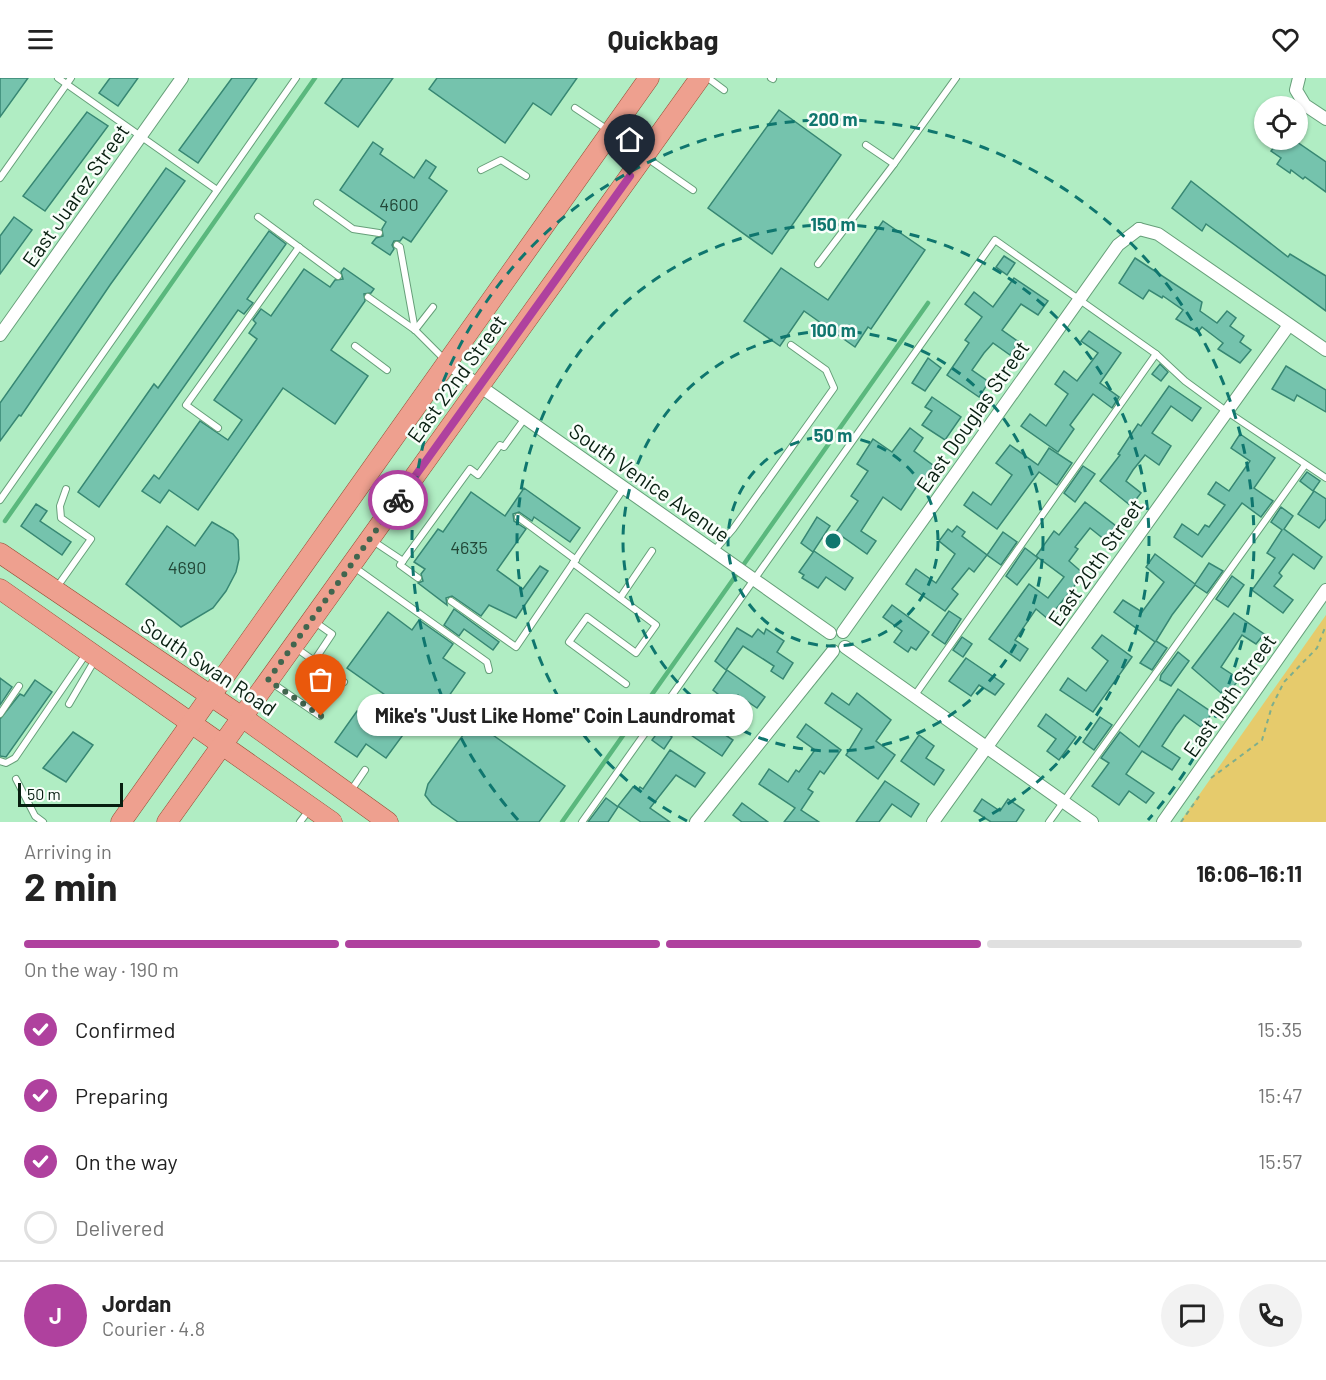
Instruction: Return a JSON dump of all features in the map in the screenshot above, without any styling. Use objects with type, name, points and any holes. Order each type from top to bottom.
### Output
[{"type":"main road","name":"East 22nd Street","points":[[121,822],[649,78]]},
{"type":"main road","name":"East 22nd Street","points":[[167,822],[700,78]]},
{"type":"main road","name":"South Swan Road","points":[[0,553],[242,717],[388,822]]},
{"type":"main road","points":[[0,589],[222,744],[306,815],[332,822]]},
{"type":"street","name":"East Juarez Street","points":[[0,335],[182,78]]},
{"type":"street","points":[[1295,84],[1305,105],[1326,119]]},
{"type":"street","name":"East Douglas Street","points":[[843,632],[1118,245],[1139,225],[1158,234],[1289,325]]},
{"type":"street","points":[[1289,325],[1326,350]]},
{"type":"street","name":"East 20th Street","points":[[933,822],[1289,325]]},
{"type":"street","name":"South Venice Avenue","points":[[447,363],[830,633]]},
{"type":"street","name":"East 19th Street","points":[[1163,822],[1326,590]]},
{"type":"street","points":[[836,630],[843,632],[848,641],[845,648],[833,651],[826,643],[830,633],[836,630]]},
{"type":"street","points":[[845,648],[915,695],[1092,822]]},
{"type":"street","points":[[696,822],[833,651]]},
{"type":"lane","points":[[58,78],[68,81],[217,190]]},
{"type":"lane","points":[[0,500],[296,78]]},
{"type":"lane","points":[[708,78],[724,90]]},
{"type":"lane","points":[[818,264],[956,78]]},
{"type":"lane","points":[[0,178],[68,81]]},
{"type":"lane","points":[[575,108],[611,132]]},
{"type":"lane","points":[[866,145],[894,164]]},
{"type":"lane","points":[[644,156],[693,190]]},
{"type":"lane","points":[[482,170],[501,160],[526,176]]},
{"type":"lane","points":[[317,203],[353,229],[379,233]]},
{"type":"lane","points":[[258,217],[338,276]]},
{"type":"lane","points":[[582,822],[752,578],[995,240],[1156,354],[1185,381],[1226,411],[1326,478]]},
{"type":"lane","points":[[397,246],[400,247],[415,330]]},
{"type":"lane","points":[[218,428],[186,405],[299,247]]},
{"type":"lane","points":[[368,297],[415,330],[447,363]]},
{"type":"lane","points":[[415,330],[433,307]]},
{"type":"lane","points":[[714,552],[734,529],[834,388],[826,370],[791,345]]},
{"type":"lane","points":[[355,346],[387,370]]},
{"type":"lane","points":[[915,695],[1156,354]]},
{"type":"lane","points":[[418,578],[400,565],[470,469],[478,475],[500,445],[504,447],[525,418]]},
{"type":"lane","points":[[1049,822],[1305,465]]},
{"type":"lane","points":[[451,601],[516,646],[625,488]]},
{"type":"lane","points":[[54,590],[91,539],[61,518],[60,506],[66,489]]},
{"type":"lane","points":[[518,517],[656,625],[636,653],[587,617],[569,642],[626,684]]},
{"type":"lane","points":[[370,539],[403,561]]},
{"type":"lane","points":[[620,598],[652,551]]},
{"type":"lane","points":[[351,565],[487,662],[489,670]]},
{"type":"lane","points":[[312,620],[332,634],[314,660]]},
{"type":"lane","points":[[293,646],[344,682]]},
{"type":"lane","points":[[69,704],[92,654]]},
{"type":"lane","points":[[0,761],[6,763],[15,758],[92,654]]},
{"type":"lane","points":[[268,680],[321,716]]},
{"type":"lane","points":[[0,714],[19,686]]},
{"type":"lane","points":[[349,793],[365,770]]},
{"type":"lane","points":[[16,779],[34,816],[43,822]]},
{"type":"path","points":[[1211,779],[1262,740],[1272,706],[1284,682],[1317,648],[1326,625]]},
{"type":"path","points":[[1181,822],[1205,787]]},
{"type":"shaded area","points":[[1326,615],[1326,822],[1180,822]]},
{"type":"building","points":[[0,78],[28,78],[0,117]]},
{"type":"building","points":[[110,78],[138,78],[118,106],[99,93]]},
{"type":"building","points":[[232,78],[257,78],[198,163],[179,150]]},
{"type":"building","points":[[343,78],[393,78],[358,127],[325,103]]},
{"type":"building","points":[[437,78],[577,78],[551,115],[533,103],[505,143],[429,89]]},
{"type":"building","points":[[779,110],[841,155],[772,254],[708,208]]},
{"type":"building","points":[[87,112],[108,126],[45,211],[23,196]]},
{"type":"building","points":[[373,142],[383,149],[380,154],[414,178],[426,160],[436,167],[429,178],[447,191],[411,242],[403,237],[400,241],[394,241],[392,245],[394,249],[390,255],[372,243],[376,238],[383,236],[382,229],[386,222],[340,190]]},
{"type":"building","points":[[1308,150],[1326,162],[1326,192],[1305,177],[1303,179],[1291,170],[1290,173],[1277,164],[1281,158],[1271,151]]},
{"type":"building","points":[[166,168],[185,181],[110,285],[21,416],[19,415],[0,441],[0,403]]},
{"type":"building","points":[[1191,181],[1288,257],[1290,254],[1326,276],[1326,311],[1206,224],[1202,231],[1172,208]]},
{"type":"building","points":[[14,217],[32,230],[0,274],[0,236]]},
{"type":"building","points":[[883,221],[925,250],[871,329],[868,327],[855,347],[804,311],[780,346],[744,321],[781,268],[828,300]]},
{"type":"building","points":[[269,231],[286,244],[247,299],[253,303],[244,314],[238,310],[99,507],[78,492],[154,384],[158,388]]},
{"type":"building","points":[[1004,256],[1015,263],[1007,275],[996,267]]},
{"type":"building","points":[[1135,258],[1202,302],[1200,311],[1217,323],[1227,311],[1236,318],[1230,326],[1244,336],[1240,342],[1251,350],[1240,363],[1218,349],[1223,343],[1202,327],[1198,332],[1176,319],[1183,310],[1163,296],[1162,298],[1149,290],[1143,299],[1119,283]]},
{"type":"building","points":[[344,268],[374,289],[371,293],[364,294],[365,301],[331,350],[368,376],[335,424],[283,388],[198,510],[169,490],[160,503],[142,491],[154,475],[159,479],[200,421],[228,440],[242,420],[214,400],[257,339],[249,333],[256,323],[253,320],[261,309],[271,316],[304,269],[330,287],[335,280],[343,279],[341,272]]},
{"type":"building","points":[[1014,278],[1048,301],[1038,315],[1021,304],[1002,330],[1019,342],[1010,355],[993,343],[984,353],[972,370],[989,382],[979,397],[947,375],[969,343],[965,340],[982,317],[965,304],[974,292],[993,307]]},
{"type":"building","points":[[1089,331],[1121,353],[1100,383],[1119,397],[1112,408],[1093,394],[1070,425],[1074,429],[1058,452],[1021,426],[1030,414],[1046,426],[1068,394],[1055,384],[1064,371],[1077,381],[1098,353],[1081,341]]},
{"type":"building","points":[[928,358],[941,368],[925,391],[912,383]]},
{"type":"building","points":[[1160,364],[1168,372],[1161,381],[1152,374]]},
{"type":"building","points":[[1286,366],[1326,390],[1326,412],[1297,395],[1294,401],[1272,389]]},
{"type":"building","points":[[1169,386],[1201,408],[1192,421],[1171,406],[1152,433],[1171,446],[1159,465],[1145,455],[1133,470],[1126,481],[1141,493],[1131,506],[1100,481],[1120,455],[1118,454],[1138,424],[1141,426]]},
{"type":"building","points":[[932,397],[961,417],[945,440],[922,425],[932,411],[925,407]]},
{"type":"building","points":[[910,428],[923,438],[914,451],[934,466],[925,478],[923,477],[901,510],[883,497],[861,531],[876,541],[867,554],[836,532],[858,501],[851,496],[868,471],[857,464],[873,439],[892,452]]},
{"type":"building","points":[[1240,434],[1275,458],[1254,488],[1273,501],[1261,517],[1242,503],[1202,557],[1174,537],[1182,524],[1198,535],[1205,525],[1209,527],[1225,505],[1208,494],[1216,482],[1229,491],[1250,461],[1231,448]]},
{"type":"building","points":[[1010,445],[1038,465],[1049,448],[1072,463],[1057,485],[1039,472],[997,529],[964,505],[973,492],[991,505],[1012,475],[996,463]]},
{"type":"building","points":[[1083,466],[1095,474],[1075,502],[1064,493]]},
{"type":"building","points":[[1307,472],[1320,481],[1313,491],[1300,481]]},
{"type":"building","points":[[524,488],[580,528],[570,542],[534,517],[532,521],[519,512],[513,514],[514,521],[526,529],[497,570],[523,589],[540,566],[548,571],[516,618],[489,605],[481,616],[452,596],[446,598],[447,605],[418,583],[423,581],[421,574],[425,569],[414,562],[438,529],[443,532],[471,492],[505,516]]},
{"type":"building","points":[[1314,491],[1326,499],[1326,519],[1319,528],[1298,514]]},
{"type":"building","points":[[1085,502],[1116,526],[1105,540],[1090,528],[1075,547],[1078,549],[1069,561],[1084,574],[1048,619],[1036,609],[1015,640],[1028,649],[1020,661],[989,639],[1029,584],[1048,598],[1064,577],[1036,556],[1054,531],[1059,535]]},
{"type":"building","points":[[36,504],[47,511],[40,521],[71,542],[62,555],[21,526]]},
{"type":"building","points":[[1281,507],[1293,516],[1284,529],[1322,557],[1314,569],[1293,554],[1279,573],[1282,576],[1274,586],[1293,600],[1283,613],[1252,590],[1275,558],[1267,553],[1282,530],[1271,522]]},
{"type":"building","points":[[817,517],[830,526],[813,552],[801,543]]},
{"type":"building","points":[[212,522],[233,534],[238,540],[239,559],[236,572],[226,591],[213,608],[181,627],[126,584],[167,526],[195,546]]},
{"type":"building","points":[[957,526],[965,532],[962,536],[987,555],[974,572],[969,568],[952,589],[958,594],[945,611],[906,584],[916,569],[936,583],[955,554],[939,541],[948,529],[952,532]]},
{"type":"building","points":[[1003,532],[1017,542],[1001,565],[987,555]]},
{"type":"building","points":[[1025,548],[1038,558],[1017,585],[1006,576]]},
{"type":"building","points":[[814,551],[853,578],[845,590],[826,577],[818,588],[802,578],[804,575],[799,572]]},
{"type":"building","points":[[1155,554],[1195,584],[1209,563],[1223,571],[1207,593],[1195,585],[1172,615],[1156,641],[1167,648],[1152,670],[1140,663],[1155,642],[1114,612],[1123,600],[1142,612],[1164,582],[1146,567]]},
{"type":"building","points":[[1232,576],[1244,585],[1228,607],[1216,599]]},
{"type":"building","points":[[892,605],[929,632],[916,650],[911,647],[908,652],[894,642],[902,631],[883,617]]},
{"type":"building","points":[[454,609],[499,642],[493,650],[464,629],[459,636],[444,625]]},
{"type":"building","points":[[949,611],[961,619],[945,644],[932,635]]},
{"type":"building","points":[[388,612],[412,630],[419,620],[453,644],[443,658],[465,673],[428,726],[416,717],[386,758],[366,744],[357,757],[335,742],[357,711],[378,726],[395,702],[347,668]]},
{"type":"building","points":[[1234,613],[1264,634],[1256,644],[1242,635],[1221,667],[1239,679],[1229,693],[1224,689],[1221,693],[1192,668]]},
{"type":"building","points":[[737,628],[752,637],[758,629],[764,634],[766,629],[784,641],[777,652],[793,663],[783,679],[771,671],[774,666],[743,646],[726,670],[715,661]]},
{"type":"building","points":[[1102,635],[1132,657],[1093,712],[1060,690],[1068,678],[1086,691],[1108,661],[1092,648]]},
{"type":"building","points":[[962,637],[972,644],[963,657],[953,650]]},
{"type":"building","points":[[1178,652],[1189,661],[1171,686],[1160,680],[1161,675]]},
{"type":"building","points":[[966,658],[1004,684],[995,695],[979,685],[971,696],[949,681]]},
{"type":"building","points":[[727,670],[765,697],[757,708],[738,695],[730,707],[727,706],[713,727],[733,740],[722,756],[688,733],[704,709],[707,712],[719,695],[713,690]]},
{"type":"building","points":[[0,678],[12,687],[0,705]]},
{"type":"building","points":[[35,680],[52,692],[6,757],[0,756],[0,719],[20,694],[24,696]]},
{"type":"building","points":[[1178,689],[1210,711],[1210,716],[1201,727],[1184,715],[1176,725],[1162,746],[1180,758],[1172,770],[1142,751],[1126,774],[1154,793],[1146,803],[1129,791],[1119,805],[1092,786],[1109,763],[1101,758],[1120,732],[1139,747]]},
{"type":"building","points":[[832,693],[849,705],[857,693],[891,720],[876,741],[895,755],[878,779],[846,755],[862,729],[825,703]]},
{"type":"building","points":[[1046,714],[1076,737],[1059,760],[1047,751],[1056,739],[1038,726]]},
{"type":"building","points":[[1100,717],[1112,725],[1094,750],[1083,742]]},
{"type":"building","points":[[473,721],[565,786],[539,822],[458,822],[432,804],[425,795],[428,784]]},
{"type":"building","points":[[806,724],[841,750],[824,774],[820,771],[808,789],[813,792],[801,810],[819,822],[784,822],[795,808],[759,784],[769,769],[788,782],[796,770],[799,772],[815,750],[797,737]]},
{"type":"building","points":[[660,729],[672,737],[664,749],[652,740]]},
{"type":"building","points":[[73,732],[93,745],[66,782],[43,768]]},
{"type":"building","points":[[919,735],[934,746],[926,758],[944,770],[934,785],[901,761]]},
{"type":"building","points":[[670,750],[705,773],[695,787],[676,775],[650,808],[670,822],[641,822],[618,806],[633,787],[638,790],[640,787],[643,789]]},
{"type":"building","points":[[885,781],[919,804],[911,817],[892,804],[879,822],[856,822]]},
{"type":"building","points":[[606,798],[618,807],[608,822],[588,822]]},
{"type":"building","points":[[982,799],[1000,811],[1008,799],[1024,810],[1016,822],[991,822],[974,811]]},
{"type":"building","points":[[742,803],[768,822],[742,822],[733,815]]},
{"type":"waterway","points":[[5,521],[315,78]]},
{"type":"waterway","points":[[562,822],[928,303]]},
{"type":"way so far","points":[[321,716],[268,680],[398,500]]},
{"type":"place","name":"Mike's \"Just Like Home\" Coin Laundromat","points":[[321,716]]},
{"type":"route","points":[[398,500],[630,176]]}]
